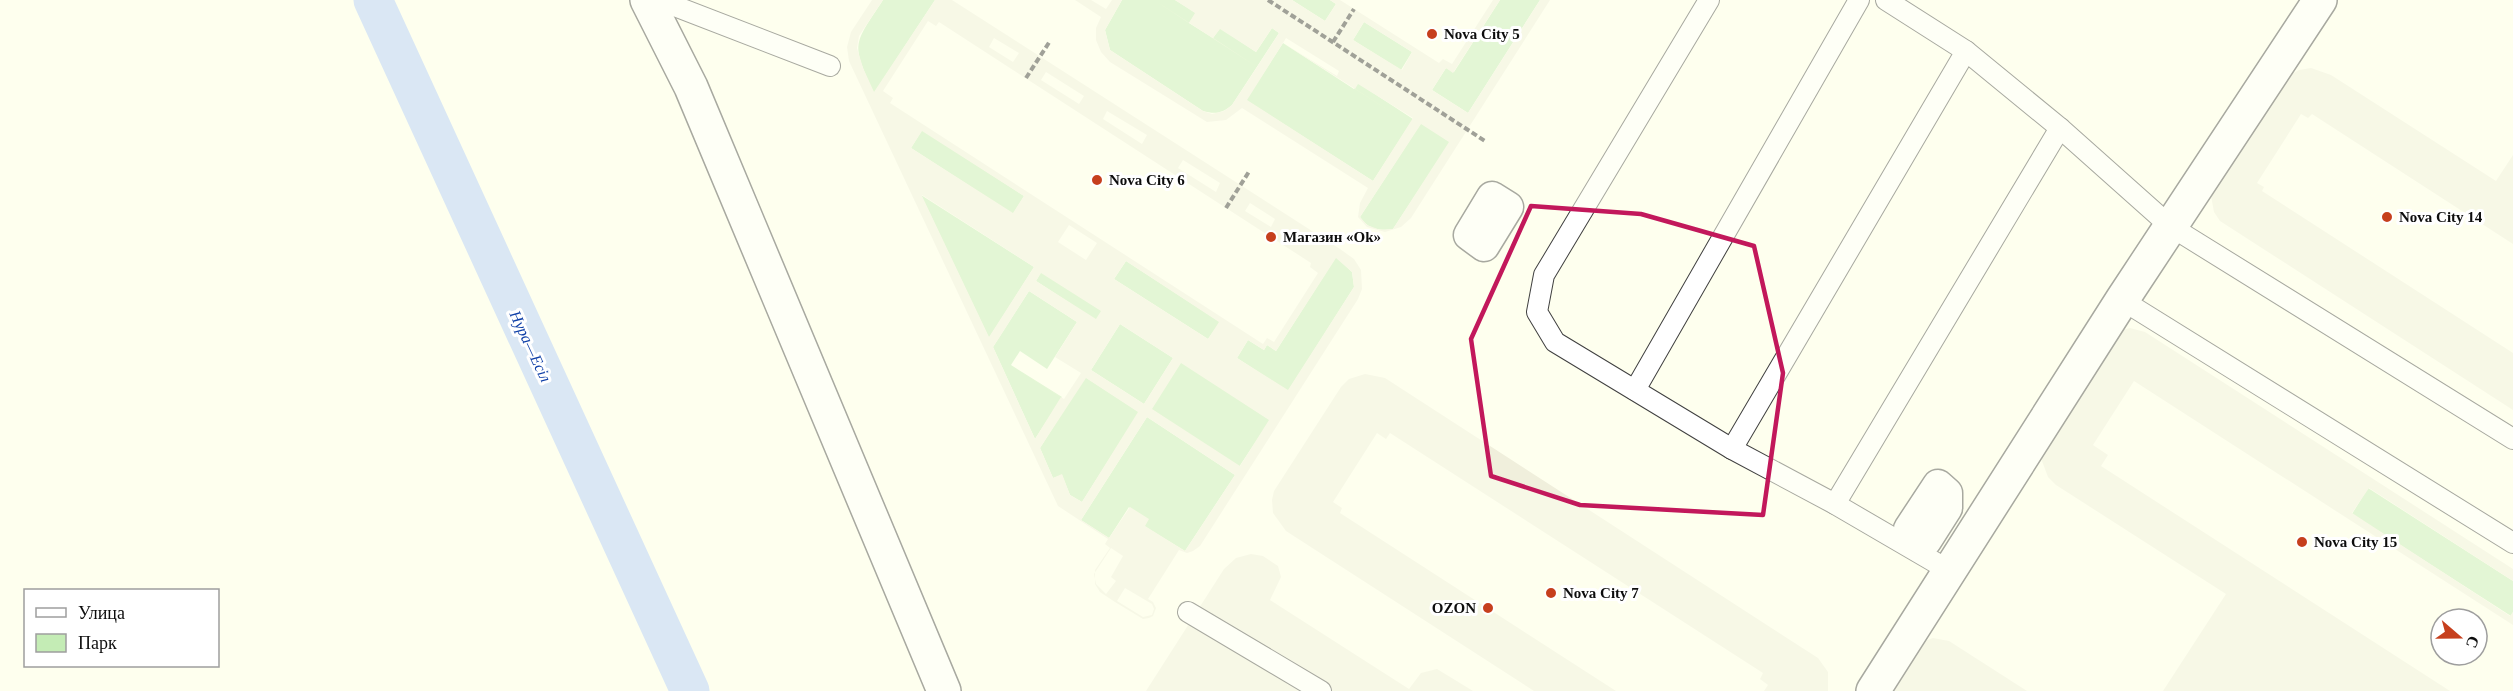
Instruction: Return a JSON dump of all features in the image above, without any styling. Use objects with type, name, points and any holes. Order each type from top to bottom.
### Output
[{"type":"street","points":[[647,0],[691,87],[945,691]]},
{"type":"street","points":[[1873,691],[2122,300],[2320,0]]},
{"type":"lane","points":[[658,0],[830,66]]},
{"type":"lane","points":[[1709,0],[1544,275],[1537,312],[1555,342],[1732,448],[1835,504],[1950,571]]},
{"type":"lane","points":[[1635,390],[1859,0]]},
{"type":"lane","points":[[1886,0],[1966,51],[2060,128],[2170,226],[2513,439]]},
{"type":"lane","points":[[1732,448],[1966,51]]},
{"type":"lane","points":[[1835,504],[2060,128]]},
{"type":"lane","points":[[2122,300],[2513,543]]},
{"type":"lane","points":[[1188,612],[1321,691]]},
{"type":"path","points":[[1268,0],[1485,141]]},
{"type":"path","points":[[1333,42],[1354,9]]},
{"type":"path","points":[[1026,78],[1050,41]]},
{"type":"path","points":[[1226,208],[1250,170]]},
{"type":"highlighted area","points":[[1531,206],[1641,214],[1754,246],[1783,373],[1763,515],[1580,505],[1491,476],[1471,339]]},
{"type":"green space","points":[[883,0],[935,0],[874,93],[861,63],[859,45],[861,36]]},
{"type":"green space","points":[[1122,0],[1175,0],[1196,13],[1189,23],[1213,38],[1220,28],[1256,52],[1272,28],[1279,33],[1232,105],[1221,112],[1207,112],[1110,50],[1105,30]]},
{"type":"green space","points":[[1292,0],[1330,0],[1336,4],[1325,21]]},
{"type":"green space","points":[[1500,0],[1540,0],[1468,113],[1432,90],[1446,68],[1454,72]]},
{"type":"green space","points":[[1364,22],[1412,52],[1401,70],[1353,40]]},
{"type":"green space","points":[[1283,43],[1354,89],[1358,83],[1413,119],[1373,181],[1246,100]]},
{"type":"green space","points":[[1421,123],[1450,142],[1393,229],[1383,230],[1370,227],[1360,217]]},
{"type":"green space","points":[[922,130],[1024,196],[1013,214],[911,148]]},
{"type":"green space","points":[[921,195],[1034,267],[989,338]]},
{"type":"green space","points":[[1336,257],[1352,272],[1354,287],[1288,391],[1237,358],[1248,340],[1264,350],[1267,345],[1276,351]]},
{"type":"green space","points":[[1126,261],[1220,322],[1208,339],[1114,279]]},
{"type":"green space","points":[[1041,272],[1102,311],[1096,320],[1036,281]]},
{"type":"green space","points":[[1029,291],[1077,322],[1047,369],[1020,351],[1011,365],[1062,397],[1035,439],[993,347]]},
{"type":"green space","points":[[1120,324],[1173,358],[1144,404],[1091,370]]},
{"type":"green space","points":[[1181,362],[1270,420],[1239,467],[1151,409]]},
{"type":"green space","points":[[1085,377],[1139,412],[1082,502],[1070,495],[1062,475],[1053,478],[1040,448]]},
{"type":"green space","points":[[1147,417],[1235,475],[1185,551],[1144,526],[1129,507],[1109,538],[1081,520]]},
{"type":"green space","points":[[2368,488],[2513,581],[2511,616],[2352,514]]},
{"type":"shaded area","points":[[872,0],[883,0],[859,36],[857,48],[874,92],[935,0],[952,0],[1340,249],[1354,259],[1361,270],[1362,289],[1358,299],[1200,546],[1187,553],[1179,550],[1148,599],[1156,608],[1153,616],[1143,619],[1100,592],[1095,584],[1095,579],[1096,584],[1106,594],[1116,581],[1111,577],[1123,556],[1111,548],[1095,572],[1110,548],[1105,544],[1108,539],[1058,506],[849,61],[847,47],[851,32]],"holes":[[[928,21],[936,26],[939,22],[1311,263],[1310,267],[1318,273],[1274,342],[1267,338],[1263,344],[890,103],[893,98],[883,91]],[[994,38],[1019,53],[1013,62],[989,47]],[[1046,72],[1084,96],[1079,104],[1041,80]],[[1107,111],[1147,135],[1142,144],[1103,119]],[[922,131],[1024,196],[1013,213],[911,148]],[[1183,160],[1220,183],[1216,192],[1178,168]],[[922,195],[1034,267],[989,337]],[[1250,203],[1275,219],[1271,227],[1245,211]],[[1069,225],[1097,243],[1086,260],[1058,242]],[[1336,258],[1352,272],[1354,287],[1288,390],[1237,358],[1248,340],[1264,350],[1267,345],[1276,351]],[[1126,261],[1219,322],[1208,339],[1114,279]],[[1041,273],[1101,311],[1096,319],[1036,281]],[[1029,291],[1077,322],[1055,357],[1081,373],[1064,399],[1061,397],[1035,439],[993,347]],[[1120,324],[1173,358],[1144,404],[1091,370]],[[1181,363],[1269,420],[1240,466],[1152,409]],[[1086,378],[1138,412],[1082,502],[1070,495],[1062,474],[1053,478],[1040,448]],[[1147,417],[1235,475],[1185,551],[1145,526],[1149,519],[1130,507],[1109,538],[1081,520]],[[1125,588],[1152,604],[1154,609],[1152,615],[1143,617],[1117,601]]]},
{"type":"shaded area","points":[[1075,0],[1091,0],[1106,9],[1112,0],[1122,0],[1105,30],[1110,50],[1203,111],[1212,114],[1224,111],[1232,105],[1257,67],[1189,23],[1195,13],[1175,0],[1292,0],[1325,21],[1336,4],[1330,0],[1340,0],[1439,63],[1443,59],[1452,64],[1493,0],[1500,0],[1453,73],[1446,68],[1432,90],[1468,113],[1540,0],[1550,0],[1411,218],[1401,227],[1385,232],[1367,227],[1358,217],[1360,203],[1368,188],[1242,108],[1226,120],[1207,122],[1110,62],[1101,52],[1096,40],[1096,28],[1101,17]],"holes":[[[1364,22],[1412,52],[1402,70],[1353,40]],[[1272,28],[1279,33],[1257,67],[1213,38],[1220,29],[1256,52]],[[1286,38],[1339,71],[1337,76],[1283,43]],[[1283,43],[1355,89],[1358,84],[1413,118],[1373,181],[1247,100]],[[1421,124],[1449,142],[1393,229],[1380,230],[1367,225],[1360,217]]]},
{"type":"shaded area","points":[[2311,68],[2331,75],[2496,181],[2513,155],[2513,244],[2312,114],[2308,118],[2301,114],[2257,183],[2264,187],[2262,191],[2513,353],[2513,410],[2220,221],[2214,212],[2211,196],[2213,190],[2285,78],[2299,70]]},
{"type":"shaded area","points":[[2130,328],[2145,332],[2513,569],[2513,581],[2369,488],[2352,513],[2510,616],[2513,612],[2513,625],[2489,610],[2489,607],[2485,607],[2134,381],[2093,445],[2108,455],[2101,466],[2450,691],[2163,691],[2226,594],[2056,485],[2048,477],[2042,461],[2042,455],[2119,331]]},
{"type":"shaded area","points":[[1365,374],[1385,378],[1818,658],[1828,672],[1828,691],[1764,691],[1768,685],[1760,679],[1763,673],[1390,433],[1386,439],[1377,433],[1333,502],[1342,508],[1340,513],[1616,691],[1534,691],[1286,531],[1273,513],[1274,491],[1341,387],[1349,379]]},
{"type":"shaded area","points":[[1251,554],[1263,556],[1278,566],[1281,577],[1270,600],[1409,689],[1421,673],[1437,669],[1473,691],[1146,691],[1224,569],[1236,558]]},
{"type":"shaded area","points":[[1933,638],[1949,641],[2027,691],[1887,691],[1922,642]]},
{"type":"waterway","name":"Нура—Есіл","points":[[373,0],[690,691]]},
{"type":"place","name":"Nova City 5","points":[[1432,34]]},
{"type":"place","name":"Nova City 6","points":[[1097,180]]},
{"type":"place","name":"Nova City 14","points":[[2387,217]]},
{"type":"place","name":"Магазин «Ok»","points":[[1271,237]]},
{"type":"place","name":"Nova City 15","points":[[2302,542]]},
{"type":"place","name":"Nova City 7","points":[[1551,593]]},
{"type":"place","name":"OZON","points":[[1488,608]]}]
